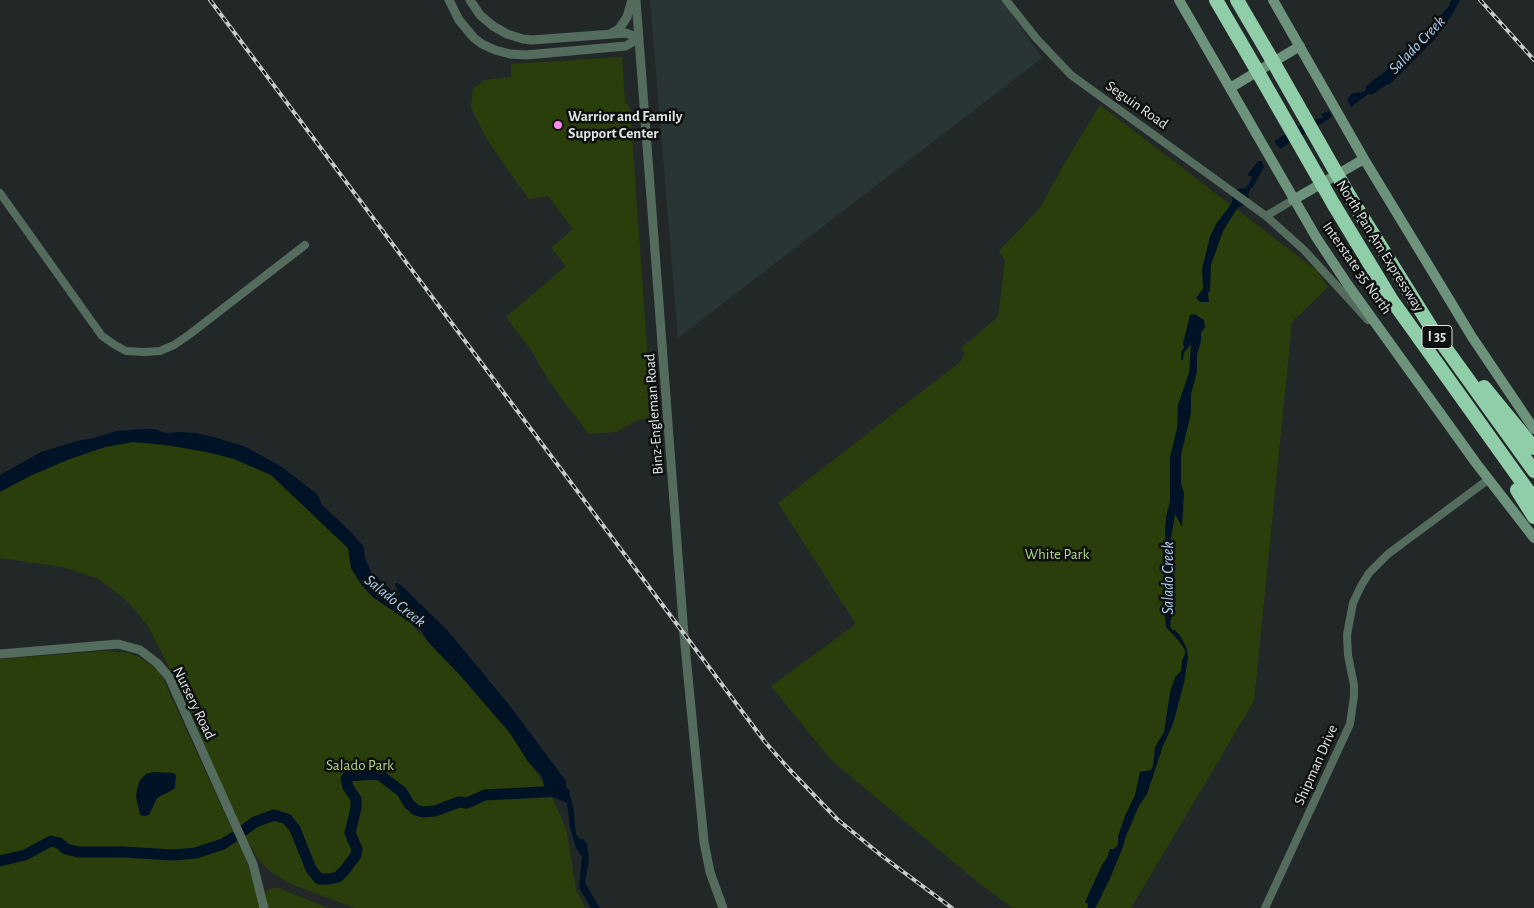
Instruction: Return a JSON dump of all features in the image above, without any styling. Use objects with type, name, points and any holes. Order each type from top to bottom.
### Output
[{"type":"highway","name":"North Pan Am Expressway","points":[[1216,0],[1334,205],[1392,299],[1534,498]]},
{"type":"highway","name":"North Pan Am Expressway","points":[[1238,0],[1350,197],[1407,290],[1434,332],[1534,471]]},
{"type":"highway","points":[[1407,290],[1439,327],[1471,371],[1534,448]]},
{"type":"highway","points":[[1470,410],[1534,517]]},
{"type":"main road","name":"Interstate 35 North","points":[[1179,0],[1293,200],[1348,285],[1534,538]]},
{"type":"main road","points":[[1273,0],[1364,159],[1472,337],[1534,429]]},
{"type":"main road","points":[[1230,88],[1300,46]]},
{"type":"main road","points":[[1293,200],[1364,159]]},
{"type":"street","points":[[449,0],[458,20],[474,38],[495,50],[510,54],[526,55],[626,46],[639,38]]},
{"type":"street","points":[[470,0],[480,14],[493,26],[507,34],[523,39],[532,40],[626,33],[639,38]]},
{"type":"street","points":[[609,35],[619,29],[634,0]]},
{"type":"street","name":"Binz-Engleman Road","points":[[634,0],[639,38],[683,616],[703,826],[710,872],[723,908]]},
{"type":"street","name":"Seguin Road","points":[[1006,0],[1036,38],[1072,75],[1266,216],[1304,250],[1394,348]]},
{"type":"street","points":[[0,193],[102,336],[114,345],[126,350],[160,351],[174,344],[190,334],[305,245]]},
{"type":"street","points":[[1266,216],[1293,200]]},
{"type":"street","name":"Shipman Drive","points":[[1265,908],[1350,724],[1354,687],[1348,655],[1347,635],[1353,603],[1361,586],[1370,573],[1388,554],[1489,479]]},
{"type":"street","name":"Nursery Road","points":[[0,654],[118,644],[140,650],[157,663],[170,678],[254,864],[264,908]]},
{"type":"shaded area","points":[[650,0],[1002,0],[1042,58],[678,338]]},
{"type":"green space","points":[[622,57],[625,102],[630,108],[652,417],[635,421],[616,432],[589,434],[550,383],[531,350],[506,317],[566,266],[551,248],[573,229],[548,196],[529,199],[489,143],[471,108],[473,89],[485,80],[511,77],[511,64]]},
{"type":"green space","name":"White Park","points":[[1100,105],[1316,270],[1328,287],[1292,322],[1254,701],[1131,908],[1013,908],[980,884],[831,760],[771,686],[856,624],[778,503],[960,362],[965,353],[961,348],[998,317],[1005,260],[999,251],[1040,208]]},
{"type":"green space","name":"Salado Park","points":[[133,442],[207,452],[234,459],[271,475],[348,548],[351,568],[374,598],[405,618],[459,674],[509,732],[550,793],[566,828],[576,890],[585,908],[355,908],[291,884],[271,872],[259,860],[241,829],[183,695],[149,628],[140,616],[127,601],[99,579],[63,567],[0,558],[0,492],[30,476],[67,460],[105,447]]},
{"type":"green space","points":[[105,651],[129,653],[139,657],[155,668],[162,677],[243,853],[260,908],[0,908],[0,659]]},
{"type":"green space","points":[[272,888],[278,888],[328,908],[267,908],[265,895]]},
{"type":"water","points":[[1451,0],[1460,0],[1434,40],[1391,83],[1367,95],[1351,107],[1347,99],[1353,93],[1363,92],[1378,82],[1387,79],[1449,6]]},
{"type":"water","points":[[1329,111],[1332,116],[1329,119],[1280,149],[1274,141],[1310,120],[1323,118],[1321,114]]},
{"type":"water","points":[[1258,161],[1262,161],[1264,167],[1251,188],[1248,194],[1249,197],[1244,205],[1238,207],[1223,231],[1211,265],[1209,302],[1200,302],[1196,298],[1203,289],[1202,269],[1210,237],[1216,224],[1232,203],[1232,196],[1237,189],[1246,188],[1252,179],[1248,174]]},
{"type":"water","points":[[1195,314],[1204,320],[1205,327],[1201,333],[1201,342],[1197,354],[1197,372],[1191,394],[1191,413],[1181,455],[1181,484],[1184,493],[1182,527],[1175,514],[1170,545],[1175,584],[1170,626],[1181,637],[1187,649],[1188,658],[1184,683],[1173,724],[1163,746],[1147,794],[1139,806],[1111,876],[1097,905],[1095,908],[1087,908],[1088,904],[1085,902],[1102,865],[1110,849],[1114,849],[1118,845],[1118,836],[1135,795],[1140,772],[1151,770],[1153,766],[1155,747],[1164,732],[1170,692],[1175,677],[1181,671],[1185,654],[1185,650],[1178,640],[1166,627],[1164,611],[1167,604],[1165,531],[1170,501],[1170,457],[1177,428],[1178,405],[1189,373],[1191,344],[1184,353],[1183,360],[1181,360],[1181,352],[1184,348],[1183,343],[1190,315]]},
{"type":"water","points":[[154,429],[166,433],[196,433],[246,447],[282,467],[318,495],[322,505],[364,547],[365,558],[372,574],[396,596],[400,595],[395,585],[396,583],[400,584],[448,631],[510,706],[566,781],[566,787],[570,791],[573,806],[576,834],[587,843],[589,860],[585,883],[600,908],[591,908],[579,888],[582,857],[576,848],[570,827],[567,803],[549,795],[544,786],[542,776],[529,763],[509,732],[459,674],[429,643],[421,630],[374,598],[362,586],[351,568],[348,548],[271,475],[234,459],[207,452],[133,442],[105,447],[67,460],[30,476],[0,492],[0,475],[41,452],[116,431]]},
{"type":"water","points":[[153,772],[173,773],[176,775],[175,787],[157,798],[149,815],[140,815],[136,797],[137,789],[140,780],[146,774]]},
{"type":"waterway","name":"Salado Creek","points":[[1371,89],[1402,65]]},
{"type":"waterway","points":[[244,830],[255,822],[274,815],[287,819],[295,829],[311,869],[319,879],[329,879],[338,877],[356,855],[357,849],[350,833],[356,808],[356,799],[348,787],[346,779],[348,776],[380,775],[402,792],[409,804],[416,810],[423,812],[435,811],[459,802],[467,803],[485,795],[562,791]]},
{"type":"waterway","points":[[0,861],[25,855],[51,841],[59,843],[66,849],[78,852],[173,855],[196,853],[223,844],[232,838]]},
{"type":"railway","points":[[210,0],[765,742],[837,819],[882,856],[952,908]]},
{"type":"railway","points":[[1480,0],[1534,60]]},
{"type":"place","name":"Warrior and Family Support Center","points":[[558,125]]}]
